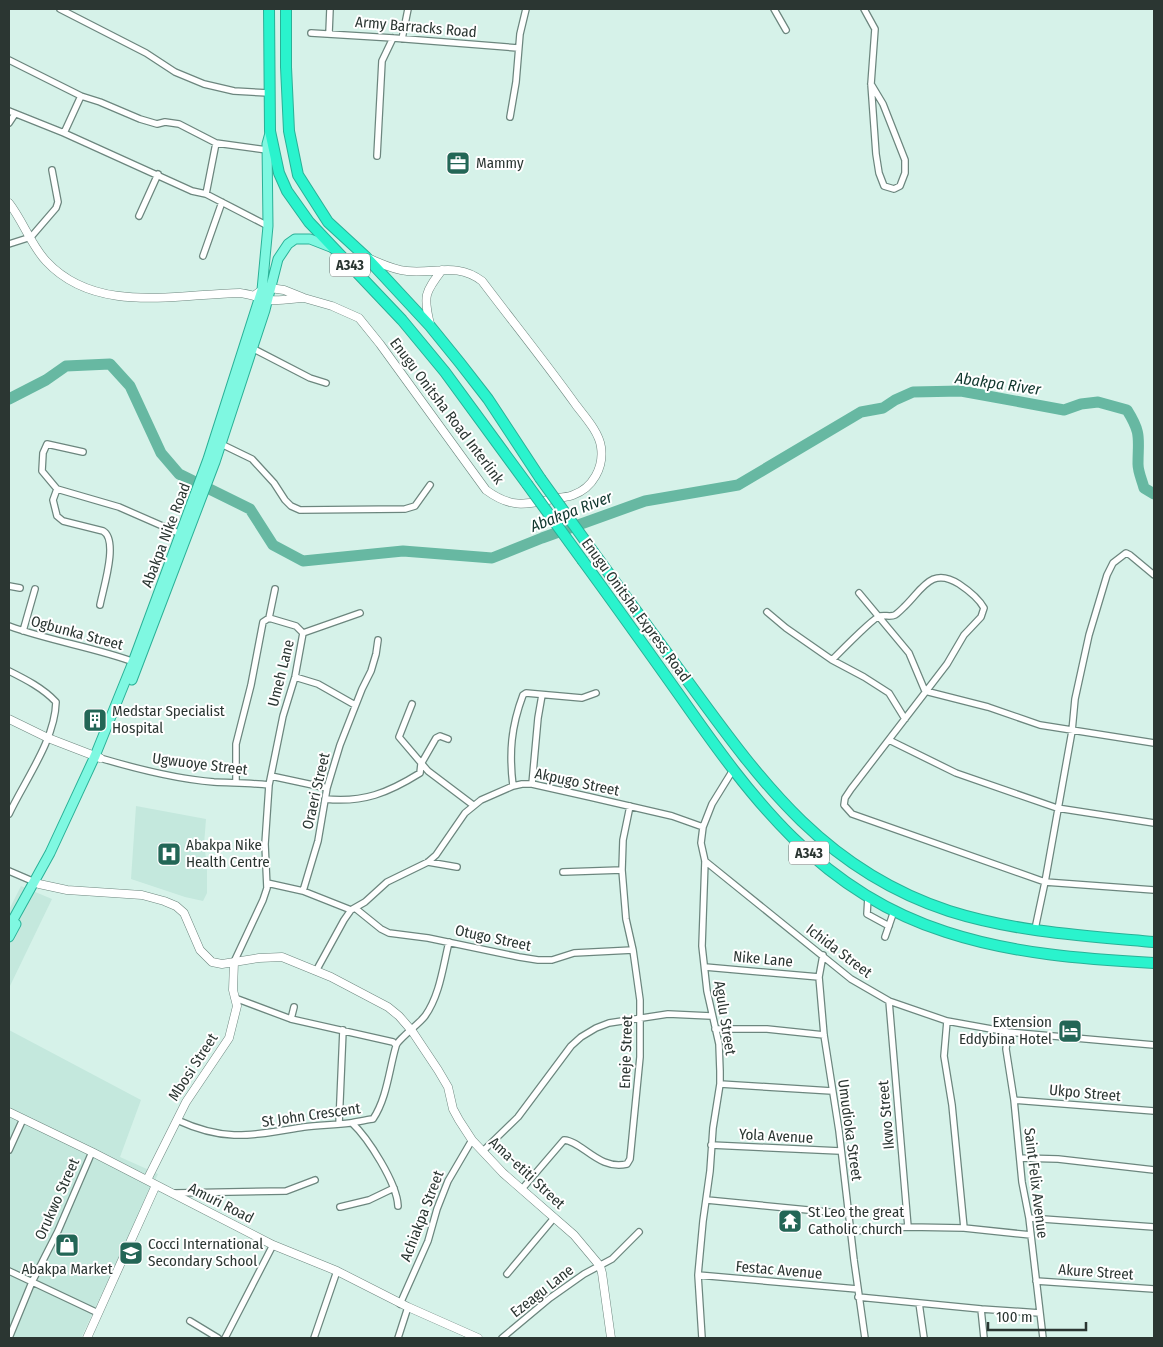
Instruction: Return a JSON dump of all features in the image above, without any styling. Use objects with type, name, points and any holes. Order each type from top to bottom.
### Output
[{"type":"highway","name":"Enugu Onitsha Express Road","points":[[269,9],[270,131],[280,173],[287,191],[309,222],[402,320],[446,372],[733,770],[794,841],[830,871],[868,897],[894,911],[944,932],[984,943],[1030,952],[1077,958],[1154,963]]},
{"type":"highway","name":"Enugu Onitsha Express Road","points":[[286,9],[289,131],[298,175],[306,190],[328,222],[366,257],[430,326],[488,399],[540,478],[758,776],[807,828],[843,856],[902,891],[960,914],[1034,929],[1154,942]]},
{"type":"main road","name":"Abakpa Nike Road","points":[[9,937],[97,757],[136,663],[252,348],[264,292],[268,226],[267,150],[270,131]]},
{"type":"main road","points":[[264,292],[278,259],[288,244],[295,238],[310,239],[335,249]]},
{"type":"main road","name":"Abakpa Nike Road","points":[[217,443],[264,292]]},
{"type":"main road","name":"Abakpa Nike Road","points":[[9,927],[37,883]]},
{"type":"street","points":[[60,9],[146,53],[175,72],[204,84],[234,91],[269,93]]},
{"type":"street","points":[[329,33],[330,9]]},
{"type":"street","points":[[402,39],[408,9]]},
{"type":"street","points":[[510,117],[519,58],[520,34],[526,9]]},
{"type":"street","points":[[774,9],[786,30]]},
{"type":"street","points":[[864,9],[875,29],[871,84],[879,173],[884,186],[894,189],[900,186],[905,173],[905,160],[883,104],[871,84]]},
{"type":"street","name":"Army Barracks Road","points":[[311,33],[518,48]]},
{"type":"street","points":[[377,156],[382,61],[393,38]]},
{"type":"street","points":[[9,60],[81,96],[149,122],[179,124],[216,143],[267,150]]},
{"type":"street","points":[[64,133],[81,96]]},
{"type":"street","points":[[9,123],[12,112],[158,174],[192,191],[206,194],[268,226]]},
{"type":"street","points":[[206,194],[216,143]]},
{"type":"street","points":[[9,244],[31,237],[56,208],[58,202],[52,170]]},
{"type":"street","points":[[139,216],[158,174]]},
{"type":"street","points":[[203,256],[222,202]]},
{"type":"street","points":[[9,203],[39,253],[57,271],[78,284],[102,294],[144,298],[264,292]]},
{"type":"street","name":"Enugu Onitsha Road Interlink","points":[[264,292],[284,290],[332,306],[359,318],[486,490],[498,499],[511,504],[528,504],[573,496],[586,488],[596,476],[602,461],[601,445],[596,433],[482,281],[464,271],[400,270],[366,257]]},
{"type":"street","points":[[430,326],[425,302],[430,285],[442,270]]},
{"type":"street","name":"Enugu Onitsha Road Interlink","points":[[264,292],[279,300],[304,298]]},
{"type":"street","points":[[252,348],[310,378],[326,383]]},
{"type":"street","points":[[217,443],[252,459],[274,483],[291,506],[300,510],[314,508],[405,509],[415,506],[430,486]]},
{"type":"street","points":[[83,452],[47,444],[43,454],[42,472],[57,489],[119,507],[184,536]]},
{"type":"street","points":[[57,489],[53,500],[63,521],[103,531],[110,538],[110,552],[100,605]]},
{"type":"street","points":[[1034,929],[1045,882],[1056,808],[1072,731],[1075,699],[1089,635],[1107,575],[1113,564],[1126,553],[1130,554],[1154,575]]},
{"type":"street","points":[[832,660],[878,616],[895,615],[911,601],[925,583],[943,577],[955,581],[982,603],[984,608],[981,618],[964,635],[947,664],[845,798],[844,805],[852,814],[1045,882],[1154,890]]},
{"type":"street","points":[[9,586],[20,588]]},
{"type":"street","points":[[269,618],[275,588]]},
{"type":"street","points":[[23,631],[35,589]]},
{"type":"street","points":[[859,593],[909,653],[925,691]]},
{"type":"street","points":[[767,612],[786,628],[832,660],[889,693],[905,719]]},
{"type":"street","points":[[303,633],[360,613]]},
{"type":"street","name":"Umeh Lane","points":[[234,962],[263,900],[267,882],[265,844],[269,785],[283,716],[295,677],[303,633],[296,626],[269,618],[263,622],[251,685],[236,744],[236,782]]},
{"type":"street","name":"Ogbunka Street","points":[[9,626],[136,663]]},
{"type":"street","name":"Oraeri Street","points":[[303,891],[318,841],[326,788],[355,704],[371,671],[378,640]]},
{"type":"street","points":[[9,671],[50,695],[56,702],[55,714],[48,738],[9,814]]},
{"type":"street","points":[[295,677],[318,684],[355,704]]},
{"type":"street","points":[[925,691],[988,707],[1040,725],[1154,743]]},
{"type":"street","points":[[514,786],[510,753],[514,726],[523,695],[582,698],[596,692]]},
{"type":"street","points":[[532,784],[542,695]]},
{"type":"street","points":[[412,704],[399,737],[421,766],[473,805]]},
{"type":"street","points":[[9,719],[48,738],[97,757]]},
{"type":"street","points":[[324,799],[346,801],[385,792],[420,773],[421,766],[436,738],[440,736],[448,739]]},
{"type":"street","points":[[889,740],[956,773],[1056,808],[1154,823]]},
{"type":"street","name":"Ugwuoye Street","points":[[97,757],[133,768],[185,778],[269,785]]},
{"type":"street","name":"Agulu Street","points":[[702,1338],[698,1275],[711,1145],[720,1084],[719,1044],[711,1016],[702,946],[705,861],[701,843],[702,828],[712,804],[733,770]]},
{"type":"street","points":[[271,776],[326,788]]},
{"type":"street","name":"Akpugo Street","points":[[316,971],[344,920],[353,909],[365,902],[387,882],[428,862],[436,855],[465,813],[473,805],[480,800],[514,786],[532,784],[672,816],[702,828]]},
{"type":"street","name":"Eneje Street","points":[[522,1190],[564,1140],[572,1142],[595,1158],[620,1166],[627,1164],[630,1159],[640,1057],[640,1000],[633,950],[626,919],[622,870],[623,840],[630,806]]},
{"type":"street","name":"Ichida Street","points":[[705,861],[851,979],[889,1001],[947,1021],[1008,1032],[1154,1045]]},
{"type":"street","points":[[428,862],[457,867]]},
{"type":"street","points":[[563,872],[622,870]]},
{"type":"street","points":[[9,871],[37,883]]},
{"type":"street","name":"Otugo Street","points":[[267,882],[303,891],[353,909],[389,933],[449,942],[538,960],[552,960],[574,953],[633,950]]},
{"type":"street","name":"Ama-etiti Street","points":[[37,883],[67,890],[142,895],[176,906],[184,913],[200,950],[212,962],[222,964],[259,958],[282,957],[345,984],[388,1007],[412,1031],[448,1087],[453,1109],[472,1140],[503,1173],[574,1236],[600,1266]]},
{"type":"street","points":[[868,897],[867,914],[889,926]]},
{"type":"street","points":[[885,937],[894,911]]},
{"type":"street","points":[[235,998],[291,1019],[396,1044],[425,1017],[431,1006],[449,942]]},
{"type":"street","name":"Umudioka Street","points":[[823,955],[819,977],[824,1035],[839,1130],[857,1289],[865,1338]]},
{"type":"street","name":"Mbosi Street","points":[[147,1180],[186,1102],[229,1038],[237,1006],[233,990],[234,962]]},
{"type":"street","name":"Nike Lane","points":[[705,967],[819,977]]},
{"type":"street","name":"Ikwo Street","points":[[889,1001],[908,1227]]},
{"type":"street","points":[[291,1019],[294,1008]]},
{"type":"street","points":[[483,1151],[518,1116],[571,1046],[596,1028],[610,1023],[668,1014],[711,1016]]},
{"type":"street","points":[[947,1021],[944,1056],[952,1105],[964,1228]]},
{"type":"street","points":[[715,1029],[767,1029],[824,1035]]},
{"type":"street","points":[[339,1124],[342,1030]]},
{"type":"street","name":"Saint Felix Avenue","points":[[1008,1032],[1006,1049],[1014,1100],[1022,1182],[1030,1218],[1030,1235],[1043,1338]]},
{"type":"street","name":"St John Crescent","points":[[177,1120],[205,1131],[231,1136],[276,1133],[304,1127],[352,1123],[372,1119],[382,1104],[396,1044]]},
{"type":"street","points":[[720,1084],[832,1091]]},
{"type":"street","name":"Ukpo Street","points":[[1014,1100],[1154,1112]]},
{"type":"street","name":"Amuri Road","points":[[9,1112],[92,1152],[273,1245],[336,1271],[404,1305],[478,1338]]},
{"type":"street","points":[[9,1150],[23,1119]]},
{"type":"street","points":[[352,1123],[374,1152],[394,1188],[398,1206]]},
{"type":"street","name":"Achiakpa Street","points":[[398,1338],[404,1305],[428,1241],[437,1209],[448,1181],[472,1140]]},
{"type":"street","name":"Yola Avenue","points":[[711,1145],[840,1151]]},
{"type":"street","name":"Orukwo Street","points":[[9,1338],[32,1282],[58,1231],[92,1152]]},
{"type":"street","points":[[1020,1158],[1058,1159],[1154,1170]]},
{"type":"street","points":[[170,1193],[286,1191],[315,1180]]},
{"type":"street","points":[[87,1338],[156,1185]]},
{"type":"street","points":[[340,1207],[369,1200],[394,1188]]},
{"type":"street","points":[[707,1200],[849,1214]]},
{"type":"street","points":[[507,1274],[554,1218]]},
{"type":"street","points":[[1030,1218],[1154,1227]]},
{"type":"street","points":[[851,1231],[908,1227],[964,1228],[1030,1235]]},
{"type":"street","name":"Ezeagu Lane","points":[[502,1338],[550,1298],[584,1274],[612,1258],[639,1232]]},
{"type":"street","points":[[225,1338],[273,1245]]},
{"type":"street","points":[[600,1266],[611,1338]]},
{"type":"street","points":[[9,1271],[98,1312]]},
{"type":"street","points":[[314,1338],[336,1271]]},
{"type":"street","name":"Festac Avenue","points":[[698,1275],[857,1289]]},
{"type":"street","name":"Akure Street","points":[[1036,1281],[1154,1288]]},
{"type":"street","points":[[858,1297],[1040,1313]]},
{"type":"street","points":[[919,1303],[924,1338]]},
{"type":"street","points":[[981,1309],[984,1338]]},
{"type":"street","points":[[190,1321],[218,1338]]},
{"type":"shaded area","name":"Abakpa Nike Health Centre","points":[[136,806],[206,819],[204,845],[207,864],[207,893],[203,901],[131,879]]},
{"type":"shaded area","points":[[21,886],[52,899],[9,988],[9,910]]},
{"type":"shaded area","name":"Abakpa Market","points":[[9,1030],[141,1100],[120,1157],[158,1174],[81,1338],[9,1338]]},
{"type":"waterway","name":"Abakpa River","points":[[9,399],[46,380],[66,366],[110,364],[130,386],[161,453],[179,474],[250,509],[273,545],[303,561],[403,551],[492,558],[645,501],[738,485],[861,412],[883,408],[913,392],[961,391],[1064,410],[1081,404],[1098,402],[1127,410],[1137,431],[1139,473],[1144,488],[1154,494]]},
{"type":"place","name":"Mammy","points":[[458,163]]},
{"type":"place","name":"Medstar Specialist Hospital","points":[[95,720]]},
{"type":"place","name":"Abakpa Nike Health Centre","points":[[169,854]]},
{"type":"place","name":"Extension Eddybina Hotel","points":[[1070,1031]]},
{"type":"place","name":"St Leo the great Catholic church","points":[[790,1221]]},
{"type":"place","name":"Abakpa Market","points":[[67,1245]]},
{"type":"place","name":"Cocci International Secondary School","points":[[131,1253]]}]
